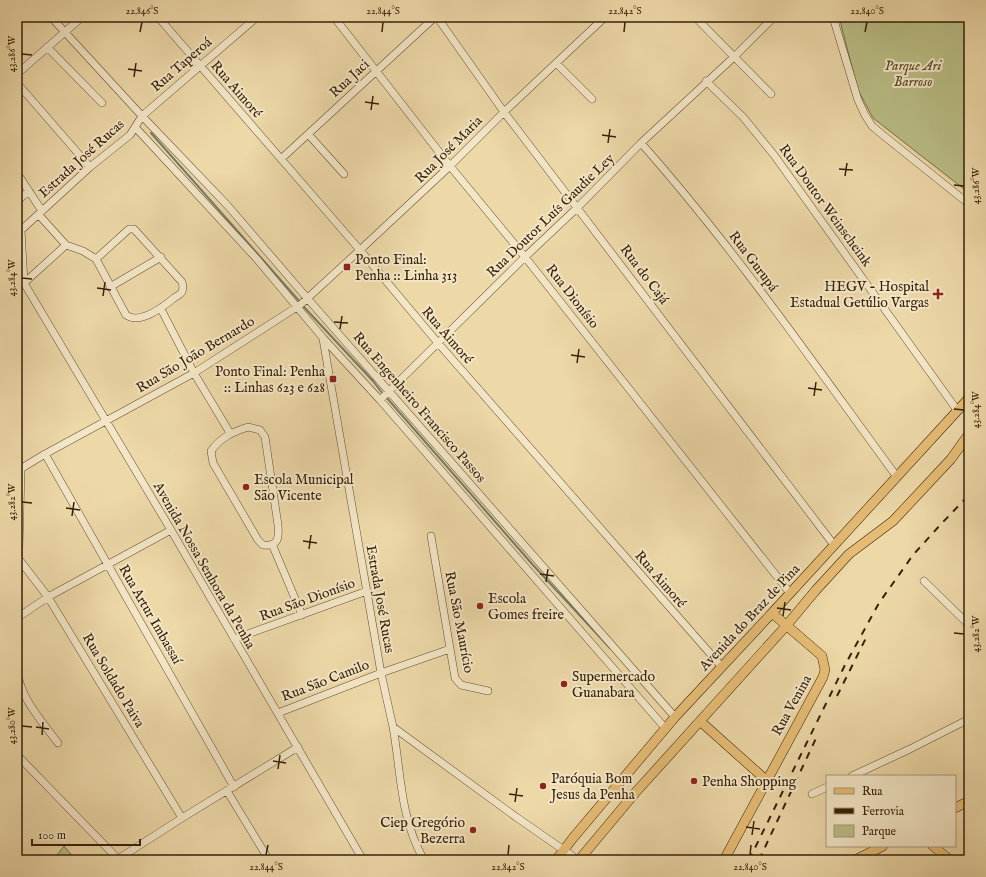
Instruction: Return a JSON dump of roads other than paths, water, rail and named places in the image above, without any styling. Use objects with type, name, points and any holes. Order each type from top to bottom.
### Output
[{"type":"main road","name":"Avenida do Braz de Pina","points":[[556,860],[666,728],[969,398]]},
{"type":"main road","points":[[579,860],[635,793],[786,626],[816,590],[849,554],[893,521],[951,459],[969,434]]},
{"type":"main road","name":"Rua Venina","points":[[724,860],[823,677],[825,670],[822,656],[772,613]]},
{"type":"main road","points":[[700,721],[766,780]]},
{"type":"main road","points":[[956,808],[969,801]]},
{"type":"main road","points":[[856,860],[881,847]]},
{"type":"main road","points":[[934,847],[950,860]]},
{"type":"street","name":"Rua Engenheiro Francisco Passos","points":[[51,17],[142,116],[228,206],[302,303],[323,338],[384,395],[522,553],[654,693],[675,718]]},
{"type":"street","points":[[17,74],[82,17]]},
{"type":"street","name":"Rua Aimoré","points":[[158,17],[360,250],[438,343],[722,667]]},
{"type":"street","name":"Rua Taperoá","points":[[142,116],[257,17]]},
{"type":"street","name":"Rua Dionísio","points":[[334,17],[450,166],[525,257],[790,593]]},
{"type":"street","name":"Rua Jaci","points":[[281,159],[376,70],[436,17]]},
{"type":"street","name":"Rua do Cajá","points":[[436,17],[504,112],[578,207],[834,545]]},
{"type":"street","name":"Rua José Maria","points":[[302,303],[450,166],[504,112],[605,17]]},
{"type":"street","points":[[695,17],[771,94]]},
{"type":"street","name":"Rua Doutor Luís Gaudie Ley","points":[[384,395],[578,207],[641,143],[706,81],[734,57],[774,17]]},
{"type":"street","points":[[833,17],[858,100],[872,126],[969,204]]},
{"type":"street","points":[[47,47],[102,103]]},
{"type":"street","points":[[556,63],[592,99]]},
{"type":"street","name":"Rua Doutor Weinscheink","points":[[706,81],[743,117],[774,154],[957,410]]},
{"type":"street","points":[[17,83],[90,167]]},
{"type":"street","name":"Estrada José Rucas","points":[[19,232],[90,167],[130,134],[142,116]]},
{"type":"street","name":"Rua Engenheiro Francisco Passos","points":[[135,127],[256,258],[302,303],[384,395],[522,553],[666,728]]},
{"type":"street","points":[[308,134],[344,174]]},
{"type":"street","name":"Rua Gurupá","points":[[641,143],[675,182],[739,262],[896,477]]},
{"type":"street","points":[[17,173],[41,213],[66,245],[83,251],[96,259],[126,315],[130,318],[137,318],[161,309],[182,292],[182,282],[134,229],[130,228],[96,259]]},
{"type":"street","points":[[17,202],[29,191]]},
{"type":"street","points":[[19,232],[20,282]]},
{"type":"street","points":[[20,282],[66,245]]},
{"type":"street","points":[[110,287],[160,258]]},
{"type":"street","name":"Avenida Nossa Senhora da Penha","points":[[20,282],[171,530],[364,860]]},
{"type":"street","name":"Rua São João Bernardo","points":[[19,470],[45,454],[194,373],[302,303]]},
{"type":"street","points":[[161,309],[194,373],[230,433]]},
{"type":"street","name":"Estrada José Rucas","points":[[323,338],[381,673],[393,727],[406,816],[417,848],[424,860]]},
{"type":"street","points":[[248,427],[260,430],[264,437],[278,525],[278,538],[272,544],[263,545],[258,540],[213,463],[211,451],[215,446],[230,433],[248,427]]},
{"type":"street","name":"Rua Artur Imbassaí","points":[[45,454],[234,787]]},
{"type":"street","points":[[17,630],[19,470]]},
{"type":"street","points":[[17,618],[48,597],[171,530]]},
{"type":"street","name":"Rua São Maurício","points":[[431,536],[455,678],[457,682],[469,687],[488,691]]},
{"type":"street","points":[[272,544],[302,615]]},
{"type":"street","name":"Rua Soldado Paiva","points":[[18,558],[48,597],[182,818]]},
{"type":"street","points":[[924,581],[969,625]]},
{"type":"street","name":"Rua São Dionísio","points":[[234,640],[367,591]]},
{"type":"street","name":"Rua São Camilo","points":[[278,713],[381,673],[450,649]]},
{"type":"street","points":[[17,668],[21,688],[26,698],[58,743]]},
{"type":"street","points":[[644,703],[654,693]]},
{"type":"street","points":[[854,775],[969,719]]},
{"type":"street","points":[[393,727],[579,860]]},
{"type":"street","points":[[17,755],[118,860],[182,818],[227,792],[298,747]]},
{"type":"street","points":[[812,794],[826,788]]},
{"type":"street","points":[[227,792],[269,860]]},
{"type":"waterway","points":[[151,133],[300,302]]},
{"type":"waterway","points":[[303,306],[373,381],[383,394]]},
{"type":"waterway","points":[[386,397],[533,565],[610,648]]},
{"type":"railway","points":[[749,860],[845,665],[879,603],[913,555],[969,495]]},
{"type":"railway","points":[[837,696],[867,636]]},
{"type":"railway","points":[[759,860],[818,734]]},
{"type":"place","name":"Ponto Final: Penha :: Linha 313","points":[[347,267]]},
{"type":"place","name":"HEGV - Hospital Estadual Getúlio Vargas","points":[[938,294]]},
{"type":"place","name":"Ponto Final: Penha :: Linhas 623 e 628","points":[[333,379]]},
{"type":"place","name":"Escola Municipal São Vicente","points":[[246,487]]},
{"type":"place","name":"Escola Gomes freire","points":[[480,606]]},
{"type":"place","name":"Supermercado Guanabara","points":[[564,684]]},
{"type":"place","name":"Penha Shopping","points":[[694,781]]},
{"type":"place","name":"Paróquia Bom Jesus da Penha","points":[[543,786]]},
{"type":"place","name":"Ciep Gregório Bezerra","points":[[473,830]]},
{"type":"park label","name":"Parque Ari Barroso","points":[[913,74]]}]
